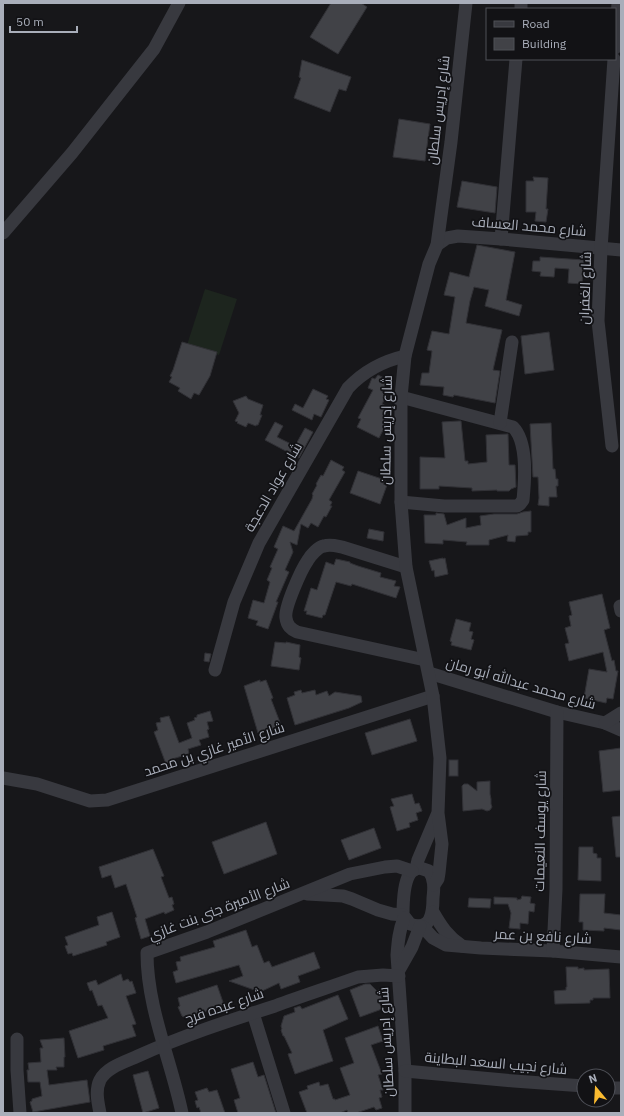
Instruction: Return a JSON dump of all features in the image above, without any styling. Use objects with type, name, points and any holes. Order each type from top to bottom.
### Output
[{"type":"street","points":[[3,233],[72,153],[154,49],[180,3]]},
{"type":"street","name":"شارع إدريس سلطان","points":[[399,973],[421,926],[430,920],[433,912],[434,885],[438,879],[442,844],[438,813],[440,758],[433,696],[406,567],[401,502],[401,397],[405,356],[429,264],[437,245],[466,3]]},
{"type":"street","points":[[616,33],[618,3]]},
{"type":"street","points":[[501,239],[516,60]]},
{"type":"street","name":"شارع الغفران","points":[[612,446],[598,320],[601,248],[614,60]]},
{"type":"street","name":"شارع محمد العساف","points":[[437,245],[447,238],[458,236],[621,250]]},
{"type":"street","points":[[500,423],[512,342]]},
{"type":"street","name":"شارع عواد الدعجة","points":[[214,670],[234,602],[259,542],[348,388],[357,378],[372,368],[405,356]]},
{"type":"street","points":[[401,397],[513,426],[517,431],[522,444],[524,462],[524,490],[523,500],[520,504],[513,506],[444,506],[401,502]]},
{"type":"street","points":[[406,567],[338,546],[324,546],[317,550],[308,560],[287,606],[285,616],[287,623],[297,632],[425,660]]},
{"type":"street","name":"شارع محمد عبدالله أبو رمان","points":[[429,673],[557,712],[605,723],[621,730]]},
{"type":"street","name":"شارع الأمير غازي بن محمد","points":[[3,778],[37,784],[90,801],[108,800],[433,696]]},
{"type":"street","name":"شارع يوسف النعيمات","points":[[553,951],[556,888],[557,712]]},
{"type":"street","name":"شارع محمد عبدالله أبو رمان","points":[[605,723],[621,713]]},
{"type":"street","name":"شارع إدريس سلطان","points":[[405,1113],[405,1071],[397,955],[398,937],[404,916],[406,885],[409,875],[414,870],[438,813]]},
{"type":"street","name":"شارع الأميرة جنى بنت غازي","points":[[163,1045],[147,969],[147,953],[207,932],[340,878],[368,870],[385,866],[397,866],[414,870],[423,868],[429,871],[434,885]]},
{"type":"street","name":"شارع الأميرة جنى بنت غازي","points":[[303,894],[343,896],[378,910],[404,916],[410,924],[421,926]]},
{"type":"street","points":[[433,912],[445,932],[452,940],[463,947]]},
{"type":"street","name":"شارع نافع بن عمر","points":[[421,926],[438,942],[446,945],[553,951],[621,957]]},
{"type":"street","name":"شارع عبده فرج","points":[[100,1113],[97,1088],[100,1080],[105,1074],[118,1065],[163,1045],[358,977],[399,973]]},
{"type":"street","points":[[253,1013],[284,1113]]},
{"type":"street","points":[[17,1038],[17,1070],[20,1113]]},
{"type":"street","points":[[163,1045],[182,1113]]},
{"type":"street","name":"شارع نجيب السعد البطاينة","points":[[405,1071],[576,1085]]},
{"type":"shaded area","points":[[205,289],[237,299],[219,355],[187,345]]},
{"type":"building","points":[[331,3],[361,3],[367,7],[338,54],[310,37]]},
{"type":"building","points":[[302,60],[351,77],[346,91],[339,89],[330,112],[294,98],[301,78],[299,77]]},
{"type":"building","points":[[399,119],[430,124],[425,161],[393,157]]},
{"type":"building","points":[[533,177],[548,178],[546,209],[548,209],[546,222],[535,221],[536,212],[526,212],[526,181],[534,181]]},
{"type":"building","points":[[462,181],[497,187],[495,213],[457,207]]},
{"type":"building","points":[[477,245],[515,252],[506,300],[522,305],[519,316],[485,306],[489,290],[474,287],[466,323],[502,330],[493,370],[500,371],[495,403],[454,395],[453,397],[443,395],[444,387],[420,385],[422,373],[429,373],[432,351],[427,350],[432,331],[449,334],[455,297],[444,295],[450,272],[469,277]]},
{"type":"building","points":[[540,257],[584,260],[582,284],[568,283],[569,269],[555,268],[554,277],[540,276],[541,272],[532,271],[533,261],[540,261]]},
{"type":"building","points":[[549,332],[554,370],[525,374],[521,336]]},
{"type":"building","points":[[182,342],[217,352],[210,376],[199,395],[194,393],[191,399],[178,391],[180,388],[169,382],[172,377],[170,376]]},
{"type":"building","points":[[378,375],[384,378],[382,381],[386,383],[382,392],[387,394],[382,404],[388,407],[385,413],[387,414],[385,418],[388,420],[379,438],[357,427],[361,419],[358,418],[373,390],[368,388],[372,378],[375,379]]},
{"type":"building","points":[[313,389],[328,396],[326,399],[329,400],[321,417],[314,414],[312,420],[292,410],[295,404],[303,408]]},
{"type":"building","points":[[246,396],[248,399],[263,405],[260,415],[262,415],[258,425],[256,426],[248,423],[246,427],[235,421],[239,413],[233,401]]},
{"type":"building","points":[[461,421],[465,461],[468,461],[468,464],[487,462],[486,435],[508,434],[509,465],[515,465],[516,487],[509,491],[472,491],[472,488],[439,486],[439,489],[420,489],[420,457],[445,458],[442,422]]},
{"type":"building","points":[[275,422],[283,426],[277,437],[295,446],[305,428],[313,432],[299,458],[265,440]]},
{"type":"building","points":[[551,423],[553,469],[555,469],[556,479],[558,479],[558,486],[556,486],[557,497],[549,497],[549,506],[538,505],[538,477],[533,477],[530,424]]},
{"type":"building","points":[[331,460],[344,467],[342,470],[345,472],[329,500],[332,502],[330,506],[332,506],[318,527],[311,523],[308,528],[301,524],[297,545],[290,542],[293,552],[285,570],[289,572],[276,602],[278,602],[268,629],[256,625],[258,621],[248,618],[253,600],[264,603],[270,582],[267,580],[272,568],[270,567],[278,549],[274,547],[283,526],[294,531],[312,499],[312,494],[317,485],[316,484],[321,475],[323,476]]},
{"type":"building","points":[[358,471],[385,480],[383,484],[387,485],[380,504],[350,493]]},
{"type":"building","points":[[531,511],[531,532],[528,532],[528,535],[516,536],[515,542],[507,541],[508,535],[489,540],[489,545],[466,545],[467,542],[443,540],[443,544],[425,543],[424,515],[436,515],[436,513],[444,514],[447,525],[466,518],[466,528],[481,525],[480,516],[494,514],[517,514]]},
{"type":"building","points":[[369,529],[384,532],[383,541],[367,538]]},
{"type":"building","points":[[445,558],[448,574],[435,577],[434,570],[432,571],[429,561]]},
{"type":"building","points":[[336,559],[350,562],[381,573],[380,577],[396,581],[394,586],[400,587],[396,598],[352,584],[351,586],[336,582],[325,615],[323,615],[322,618],[306,614],[307,611],[304,611],[311,588],[317,590],[326,562],[334,565]]},
{"type":"building","points":[[602,594],[610,628],[604,630],[612,661],[614,660],[616,671],[618,671],[613,699],[607,698],[606,703],[584,698],[589,669],[607,672],[603,652],[569,661],[565,644],[569,643],[565,628],[571,626],[569,616],[572,615],[569,602]]},
{"type":"building","points":[[456,619],[471,623],[469,631],[473,632],[471,639],[474,640],[471,650],[451,645],[452,642],[450,641]]},
{"type":"building","points":[[275,642],[286,642],[300,645],[299,657],[301,658],[299,670],[271,666]]},
{"type":"building","points":[[205,653],[211,654],[209,662],[204,661]]},
{"type":"building","points":[[260,680],[260,682],[266,680],[273,698],[271,699],[281,725],[278,726],[279,729],[272,731],[271,729],[258,733],[244,686]]},
{"type":"building","points":[[301,690],[302,693],[315,690],[316,695],[327,691],[329,696],[335,692],[361,696],[362,702],[349,708],[295,725],[287,698],[295,695],[294,692]]},
{"type":"building","points":[[210,711],[213,721],[207,722],[209,737],[199,740],[201,745],[188,749],[189,754],[172,759],[173,761],[166,764],[154,732],[158,730],[156,723],[161,722],[160,718],[169,716],[179,743],[192,738],[187,723],[195,720],[194,718],[197,717],[197,715]]},
{"type":"building","points":[[410,719],[417,741],[372,755],[365,733]]},
{"type":"building","points":[[621,748],[621,790],[603,792],[599,751]]},
{"type":"building","points":[[449,760],[458,760],[458,776],[449,776]]},
{"type":"building","points":[[490,781],[492,807],[490,810],[487,811],[482,809],[463,811],[462,786],[464,784],[468,784],[477,791],[477,782]]},
{"type":"building","points":[[412,794],[415,804],[419,803],[422,811],[416,813],[418,820],[409,823],[410,827],[397,831],[390,807],[394,806],[391,799]]},
{"type":"building","points":[[621,816],[621,857],[616,857],[612,817]]},
{"type":"building","points":[[266,822],[277,854],[224,874],[212,842]]},
{"type":"building","points":[[374,828],[381,848],[349,860],[341,840]]},
{"type":"building","points":[[579,847],[593,847],[593,853],[597,854],[597,858],[601,858],[601,881],[578,880]]},
{"type":"building","points":[[153,849],[164,876],[161,877],[169,898],[172,897],[174,904],[172,905],[174,910],[145,919],[150,936],[141,939],[135,918],[137,917],[126,884],[115,888],[111,875],[102,878],[99,867]]},
{"type":"building","points":[[580,894],[605,894],[604,913],[621,915],[621,930],[604,928],[604,931],[583,930],[583,922],[579,922]]},
{"type":"building","points":[[522,896],[531,897],[530,903],[535,904],[534,912],[529,911],[528,924],[520,923],[520,929],[509,928],[511,913],[508,904],[494,904],[494,897],[517,898],[517,900],[521,899]]},
{"type":"building","points":[[469,898],[491,899],[490,908],[468,907]]},
{"type":"building","points":[[112,912],[120,937],[106,942],[107,945],[73,956],[72,953],[68,954],[65,946],[68,945],[65,937],[99,925],[97,917]]},
{"type":"building","points":[[246,930],[252,947],[257,945],[264,963],[269,961],[272,967],[314,952],[320,968],[298,976],[300,982],[281,989],[279,983],[260,992],[229,981],[243,976],[239,965],[176,983],[173,972],[178,970],[176,962],[181,961],[180,957],[215,947],[213,941]]},
{"type":"building","points":[[566,967],[578,967],[578,969],[584,968],[584,970],[609,969],[610,998],[593,998],[593,1000],[590,1000],[590,1003],[555,1004],[554,991],[566,990],[567,987]]},
{"type":"building","points":[[121,974],[123,981],[128,979],[130,982],[132,981],[136,993],[126,996],[136,1024],[132,1025],[136,1036],[103,1046],[104,1050],[78,1058],[69,1031],[108,1018],[102,1005],[98,1006],[92,990],[90,991],[87,983],[96,980],[98,985]]},
{"type":"building","points":[[365,984],[370,984],[377,991],[379,989],[382,998],[378,1000],[382,1009],[360,1017],[350,990]]},
{"type":"building","points":[[217,985],[224,1005],[186,1018],[182,1016],[178,1007],[180,1006],[178,998]]},
{"type":"building","points":[[338,995],[348,1019],[323,1030],[333,1061],[295,1074],[288,1054],[292,1053],[281,1030],[284,1016],[295,1012],[294,1008],[300,1006],[302,1009]]},
{"type":"building","points":[[378,1026],[383,1041],[371,1045],[382,1074],[378,1075],[383,1090],[380,1090],[382,1097],[379,1098],[382,1108],[376,1110],[374,1107],[356,1113],[348,1113],[347,1110],[340,1113],[307,1113],[299,1092],[308,1089],[307,1086],[319,1082],[320,1086],[328,1084],[333,1099],[335,1100],[350,1095],[340,1068],[354,1063],[345,1038]]},
{"type":"building","points":[[64,1038],[64,1067],[56,1067],[57,1070],[47,1070],[49,1085],[87,1080],[90,1102],[33,1112],[30,1102],[32,1099],[42,1096],[40,1082],[28,1082],[28,1063],[41,1062],[40,1048],[43,1048],[40,1040]]},
{"type":"building","points":[[253,1062],[258,1077],[264,1075],[276,1113],[238,1113],[234,1100],[240,1098],[231,1069]]},
{"type":"building","points":[[148,1071],[159,1108],[143,1113],[133,1075]]},
{"type":"building","points":[[207,1088],[209,1092],[217,1090],[225,1113],[201,1113],[199,1107],[197,1108],[195,1101],[198,1100],[195,1092]]}]
